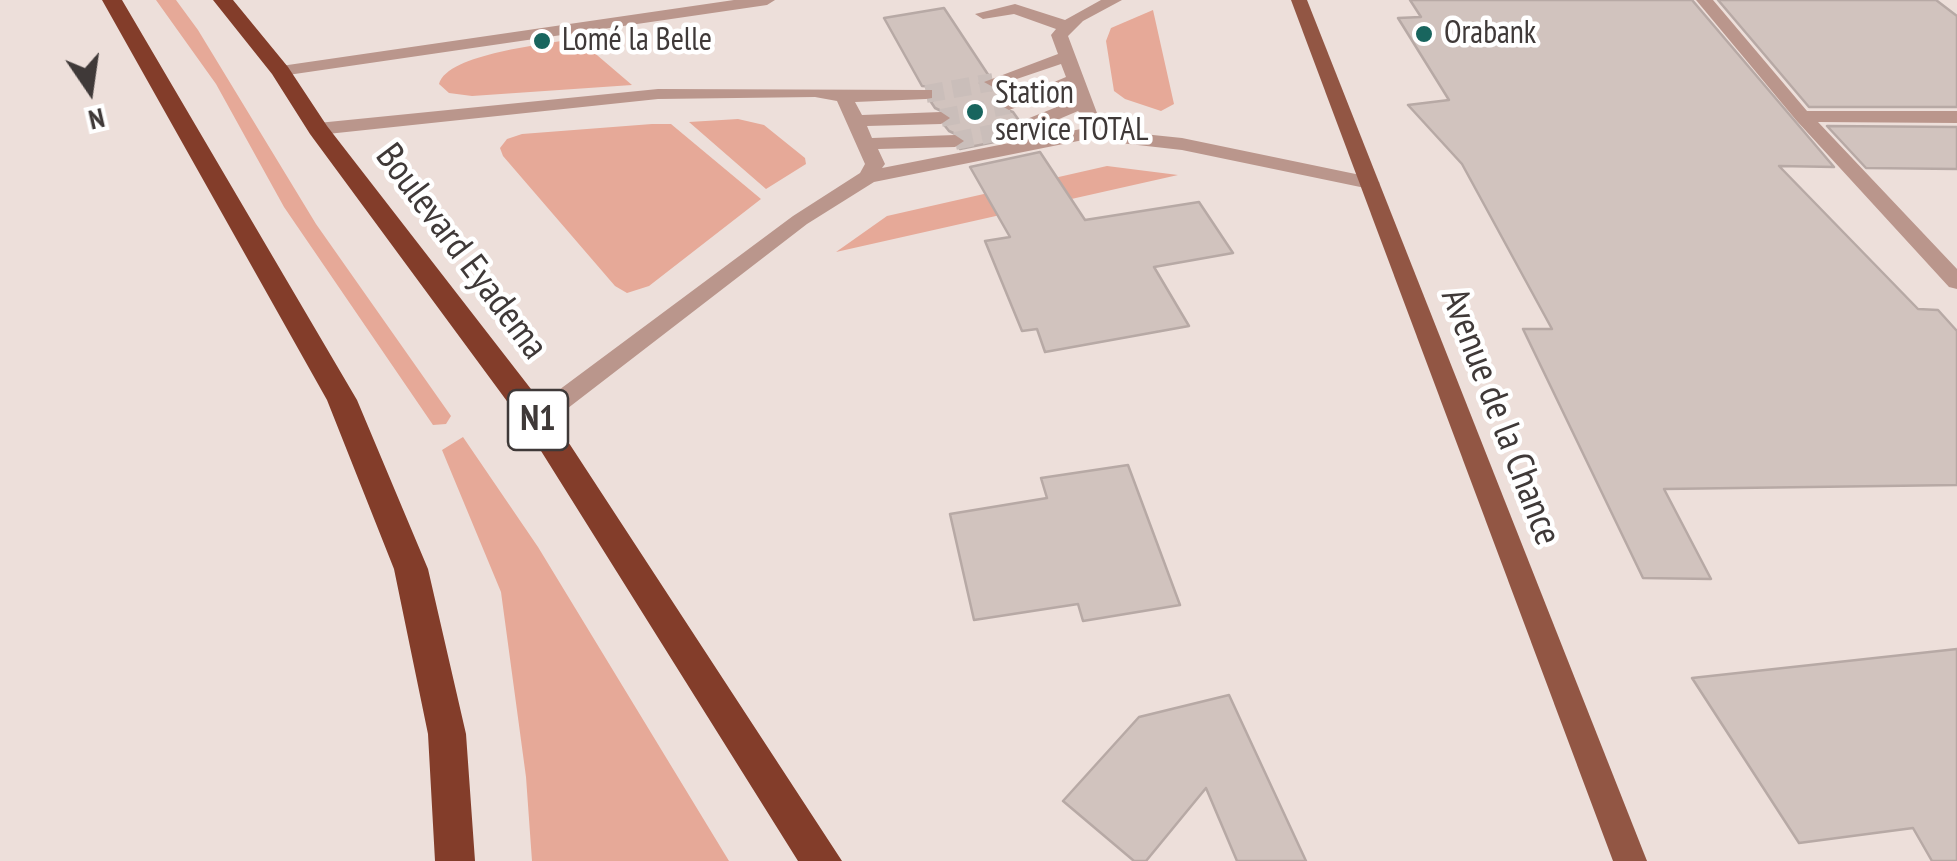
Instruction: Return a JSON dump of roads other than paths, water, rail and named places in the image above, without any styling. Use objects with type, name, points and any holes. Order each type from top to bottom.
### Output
[{"type":"highway","points":[[112,0],[342,400],[404,552],[447,734],[455,861]]},
{"type":"highway","name":"Boulevard Eyadema","points":[[224,0],[281,70],[318,129],[537,419],[822,861]]},
{"type":"main road","name":"Avenue de la Chance","points":[[1299,0],[1630,861]]},
{"type":"street","points":[[281,70],[768,0]]},
{"type":"street","points":[[1114,0],[1065,26],[1059,36],[1083,103],[1096,124],[1120,137],[1182,144],[1370,184]]},
{"type":"street","points":[[1704,0],[1802,116],[1957,282]]},
{"type":"street","points":[[984,14],[1015,9],[1065,26]]},
{"type":"street","points":[[993,82],[1065,57]]},
{"type":"street","points":[[1009,105],[1074,80]]},
{"type":"street","points":[[318,129],[658,94],[926,94]]},
{"type":"street","points":[[844,97],[876,164],[868,177]]},
{"type":"street","points":[[1024,128],[1083,103]]},
{"type":"street","points":[[1802,116],[1957,116]]},
{"type":"street","points":[[856,121],[941,118]]},
{"type":"street","points":[[537,419],[800,220],[868,177],[1106,130]]},
{"type":"street","points":[[868,144],[955,141]]},
{"type":"tunnel","points":[[926,94],[993,82]]},
{"type":"tunnel","points":[[941,118],[1009,105]]},
{"type":"tunnel","points":[[955,141],[1024,127]]},
{"type":"place","name":"Orabank","points":[[1424,34]]},
{"type":"place","name":"Lomé la Belle","points":[[542,41]]},
{"type":"place","name":"Station service TOTAL","points":[[975,112]]}]
